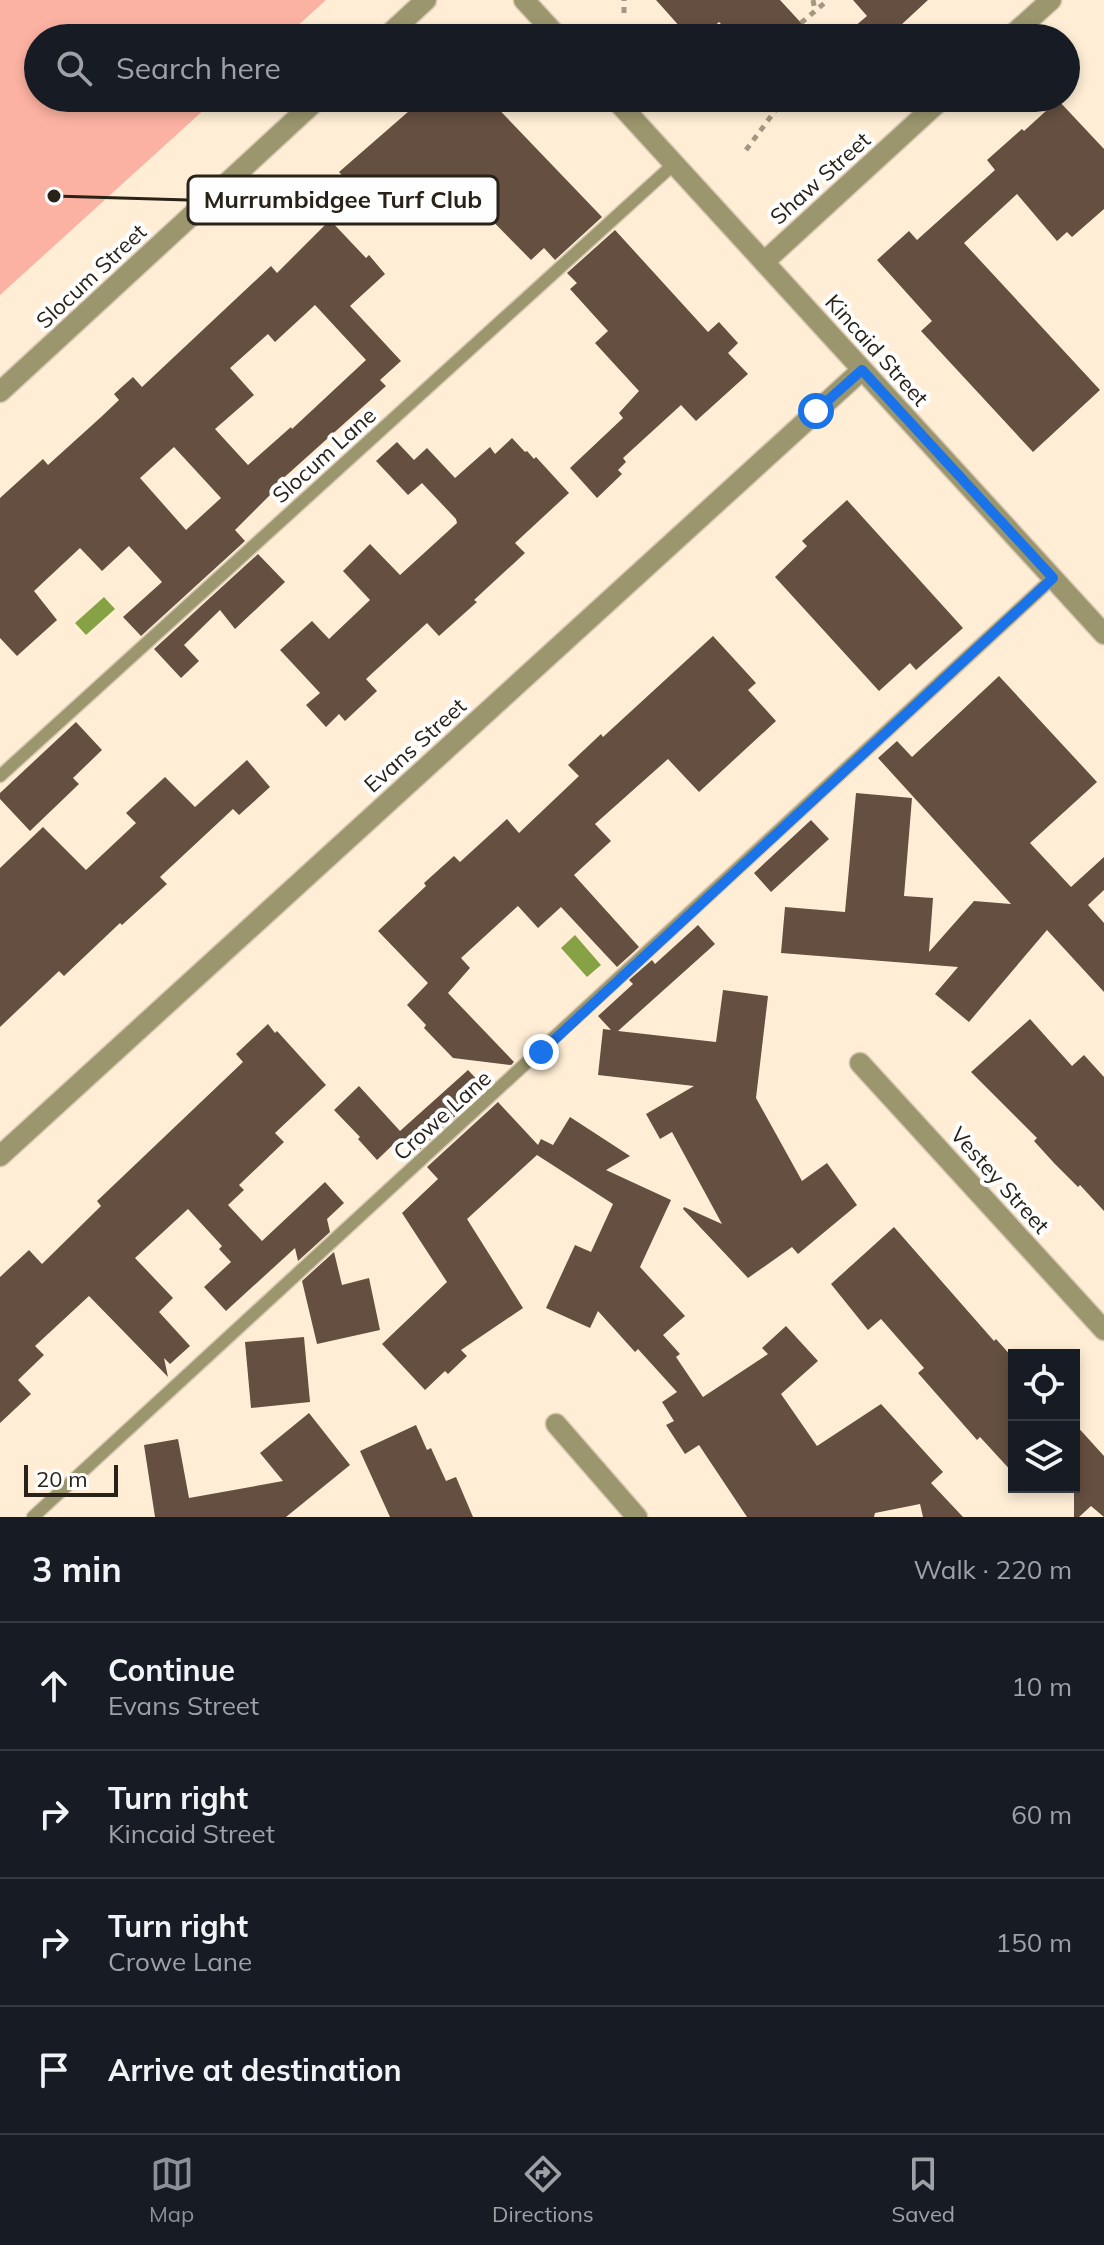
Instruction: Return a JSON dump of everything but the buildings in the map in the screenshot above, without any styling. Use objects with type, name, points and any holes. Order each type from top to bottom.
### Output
[{"type":"street","points":[[400,24],[426,0]]},
{"type":"street","points":[[524,0],[546,24]]},
{"type":"street","points":[[1024,24],[1051,0]]},
{"type":"street","name":"Slocum Street","points":[[0,392],[304,112]]},
{"type":"street","name":"Kincaid Street","points":[[627,112],[1104,634]]},
{"type":"street","name":"Shaw Street","points":[[764,262],[928,112]]},
{"type":"street","name":"Evans Street","points":[[0,1156],[862,370]]},
{"type":"street","name":"Vestey Street","points":[[860,1063],[1104,1330]]},
{"type":"street","points":[[556,1424],[637,1517]]},
{"type":"lane","name":"Slocum Lane","points":[[0,776],[674,164]]},
{"type":"lane","name":"Crowe Lane","points":[[33,1517],[1053,578]]},
{"type":"path","points":[[624,0],[624,13]]},
{"type":"path","points":[[813,0],[815,11]]},
{"type":"path","points":[[801,23],[828,0]]},
{"type":"path","points":[[746,150],[774,112]]},
{"type":"shaded area","points":[[0,0],[326,0],[299,24],[24,24],[24,112],[202,112],[0,295]]},
{"type":"shaded area","points":[[104,597],[115,609],[86,635],[75,623]]},
{"type":"shaded area","points":[[575,935],[601,965],[587,977],[561,948]]},
{"type":"place","name":"Murrumbidgee Turf Club","points":[[54,196]]},
{"type":"route","points":[[541,1052],[1053,578],[862,370],[816,411]]}]
